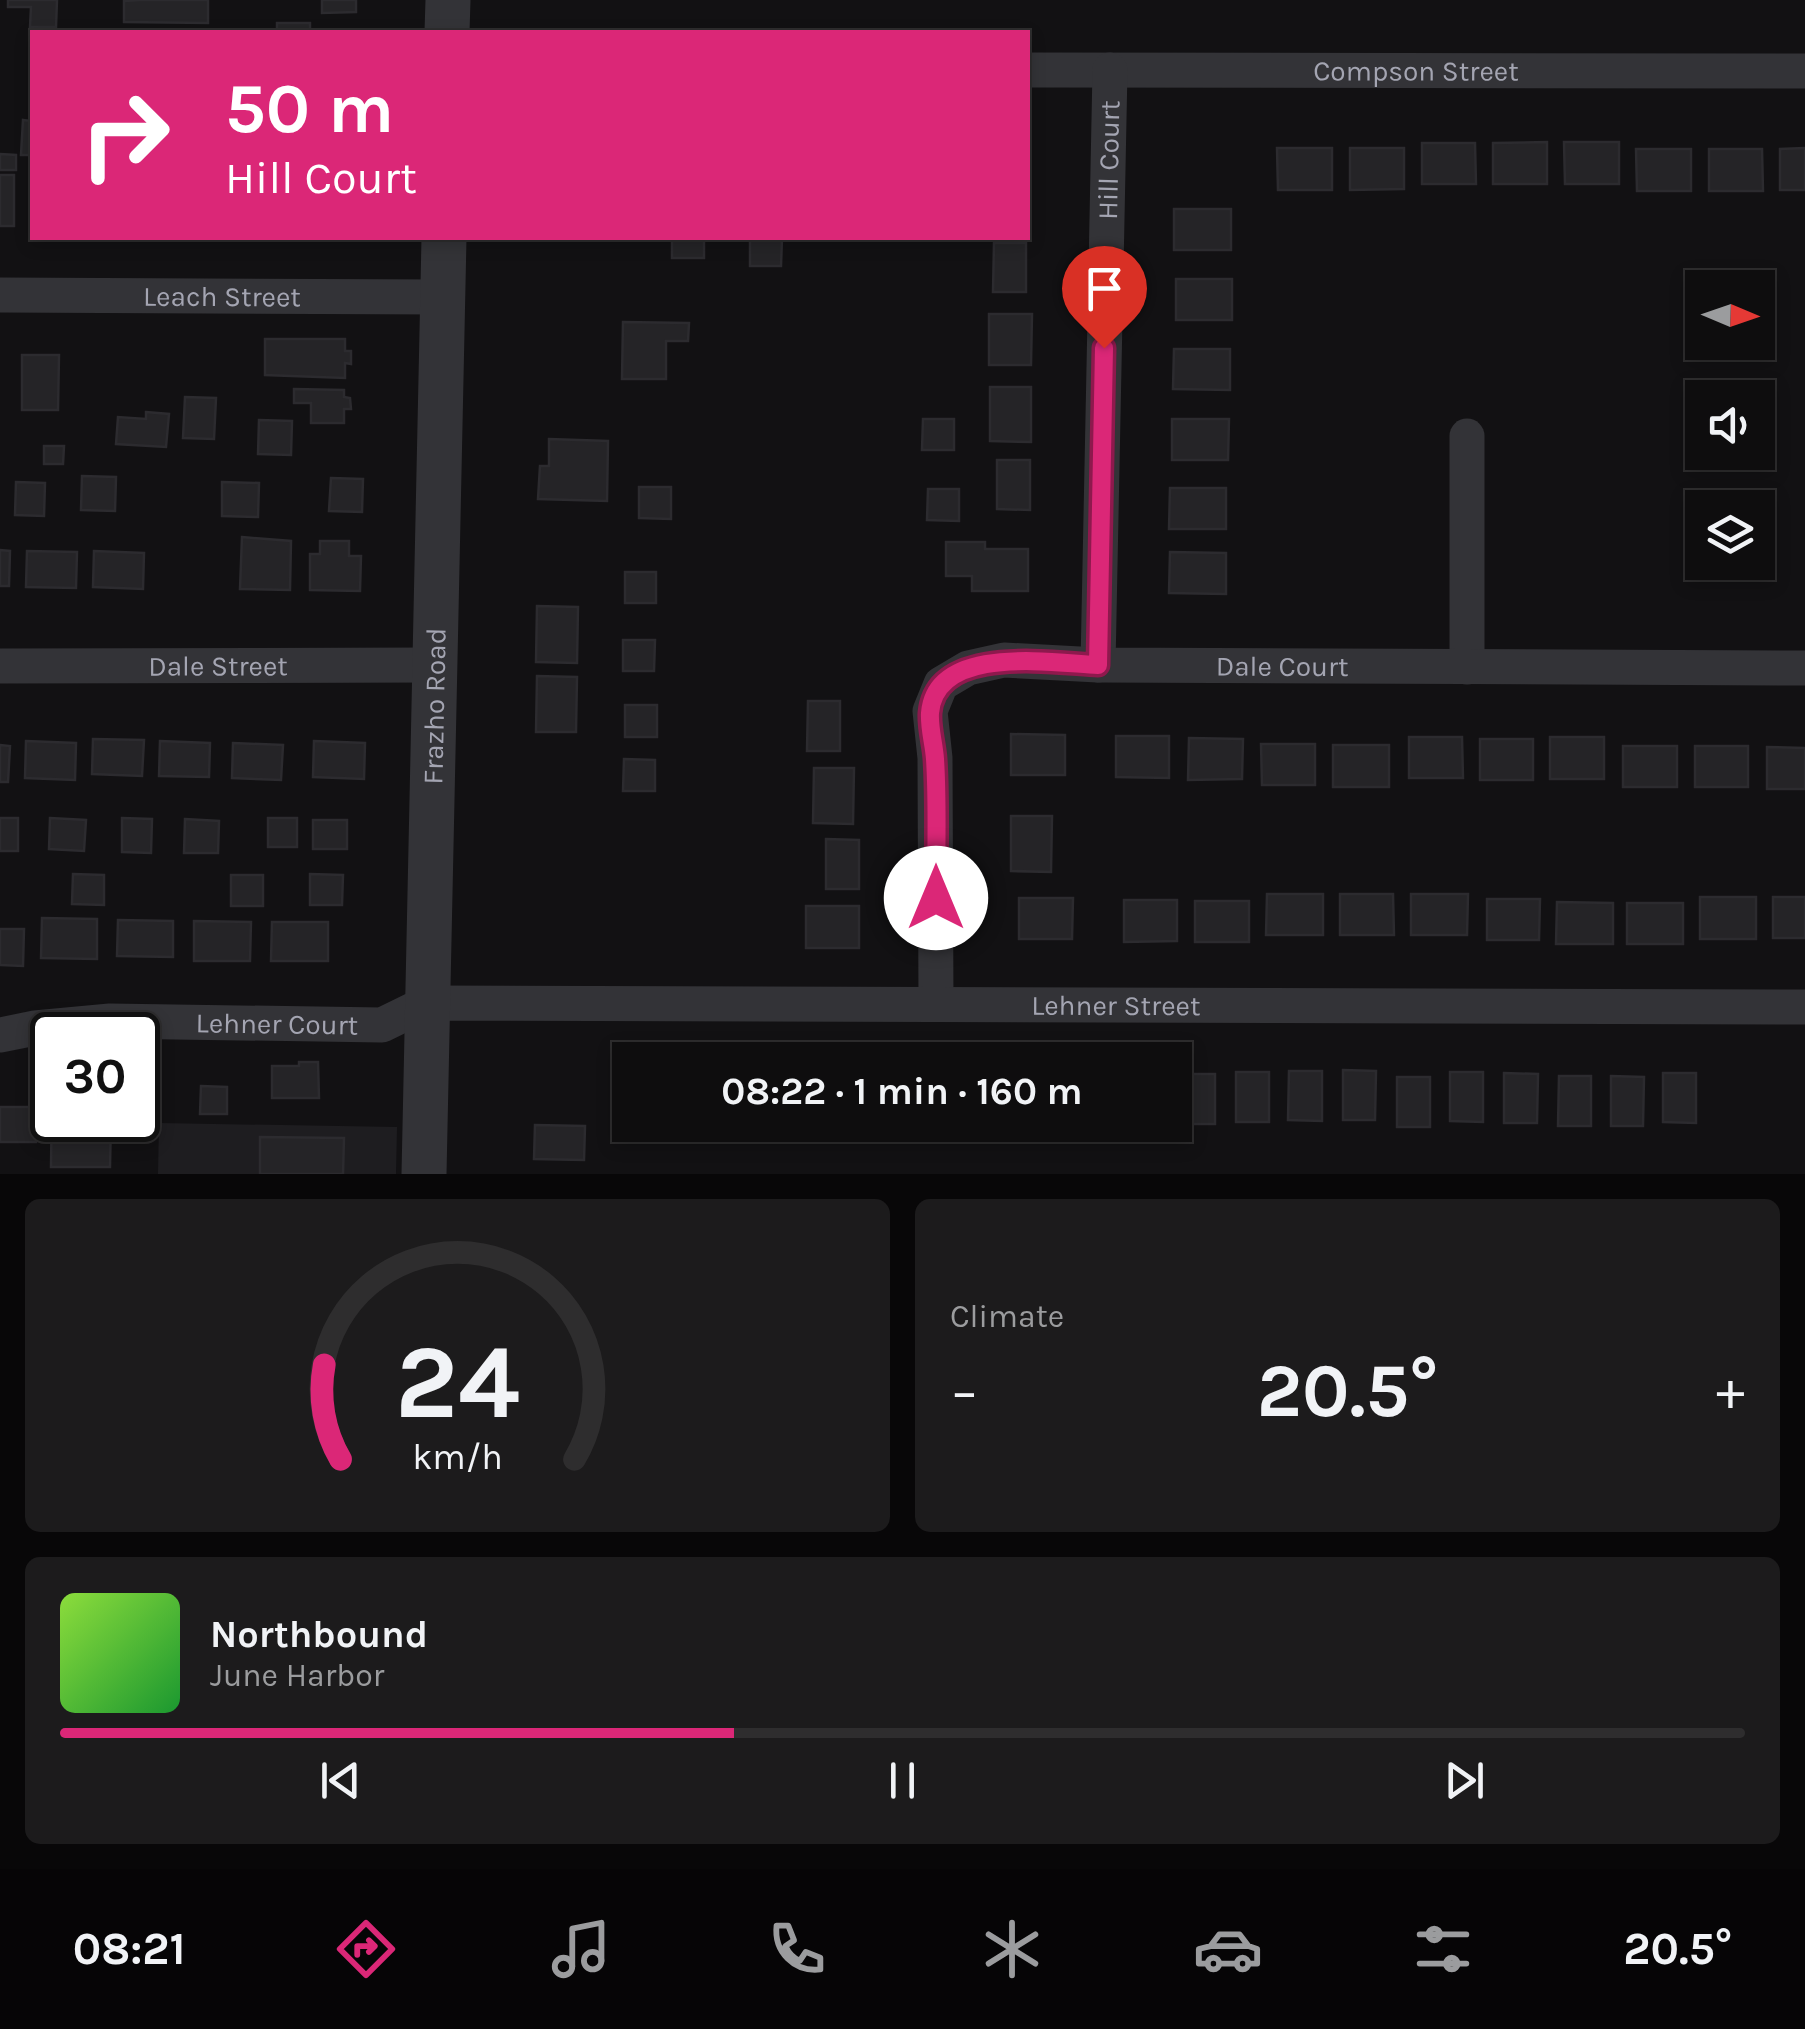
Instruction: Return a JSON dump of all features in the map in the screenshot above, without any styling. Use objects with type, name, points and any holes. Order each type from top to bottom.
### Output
[{"type":"street","points":[[448,0],[448,30]]},
{"type":"street","name":"Compson Street","points":[[1030,70],[1805,71]]},
{"type":"street","name":"Hill Court","points":[[1098,665],[1110,70]]},
{"type":"street","name":"Frazho Road","points":[[424,1174],[444,240]]},
{"type":"street","name":"Leach Street","points":[[0,295],[443,297]]},
{"type":"street","points":[[1467,436],[1468,666]]},
{"type":"street","points":[[936,1002],[935,758],[930,711],[941,684],[968,668],[1004,660],[1098,665]]},
{"type":"street","name":"Dale Street","points":[[0,666],[436,665]]},
{"type":"street","name":"Dale Court","points":[[1098,665],[1805,668]]},
{"type":"street","name":"Lehner Street","points":[[427,1003],[1805,1008]]},
{"type":"street","name":"Lehner Court","points":[[0,1036],[74,1023],[382,1025],[427,1003]]},
{"type":"shaded area","points":[[160,1123],[397,1127],[396,1174],[158,1174]]},
{"type":"building","points":[[8,0],[57,0],[56,27],[30,27],[31,7],[8,7]]},
{"type":"building","points":[[208,0],[208,23],[124,22],[124,1]]},
{"type":"building","points":[[322,0],[356,0],[356,12],[322,13]]},
{"type":"building","points":[[277,23],[310,23],[310,30],[277,30]]},
{"type":"building","points":[[23,120],[30,121],[30,155],[21,155]]},
{"type":"building","points":[[1547,142],[1547,184],[1493,184],[1493,143]]},
{"type":"building","points":[[1564,142],[1619,142],[1619,184],[1565,184]]},
{"type":"building","points":[[1422,143],[1475,143],[1476,184],[1422,184]]},
{"type":"building","points":[[1277,148],[1332,148],[1332,190],[1278,190]]},
{"type":"building","points":[[1350,148],[1404,148],[1404,189],[1350,190]]},
{"type":"building","points":[[1805,148],[1805,190],[1780,190],[1780,149]]},
{"type":"building","points":[[1636,149],[1691,149],[1691,191],[1637,191]]},
{"type":"building","points":[[1709,149],[1762,149],[1763,191],[1709,191]]},
{"type":"building","points":[[0,154],[16,155],[16,170],[0,170]]},
{"type":"building","points":[[0,175],[14,175],[14,226],[0,226]]},
{"type":"building","points":[[1174,209],[1231,209],[1231,250],[1174,250]]},
{"type":"building","points":[[672,240],[704,240],[704,258],[672,258]]},
{"type":"building","points":[[750,240],[782,240],[781,266],[750,266]]},
{"type":"building","points":[[994,243],[1026,243],[1026,292],[993,292]]},
{"type":"building","points":[[1176,279],[1232,279],[1232,320],[1176,320]]},
{"type":"building","points":[[989,314],[1032,314],[1031,365],[989,365]]},
{"type":"building","points":[[623,322],[689,323],[688,341],[666,341],[666,379],[622,379]]},
{"type":"building","points":[[265,339],[345,339],[345,351],[351,351],[351,364],[345,363],[345,378],[265,375]]},
{"type":"building","points":[[1174,349],[1230,349],[1230,390],[1173,389]]},
{"type":"building","points":[[22,355],[59,355],[58,410],[22,410]]},
{"type":"building","points":[[990,387],[1031,387],[1031,442],[990,441]]},
{"type":"building","points":[[294,389],[344,390],[351,409],[344,409],[344,423],[311,423],[311,403],[294,403]]},
{"type":"building","points":[[185,397],[216,398],[214,439],[183,438]]},
{"type":"building","points":[[146,412],[169,414],[166,447],[116,444],[118,417],[146,419]]},
{"type":"building","points":[[923,419],[954,419],[954,450],[922,450]]},
{"type":"building","points":[[1172,419],[1229,419],[1228,460],[1172,460]]},
{"type":"building","points":[[259,420],[292,421],[291,455],[258,454]]},
{"type":"building","points":[[549,439],[608,441],[607,501],[538,499],[540,466],[549,466]]},
{"type":"building","points":[[44,446],[64,446],[63,464],[44,464]]},
{"type":"building","points":[[997,460],[1030,460],[1030,510],[997,509]]},
{"type":"building","points":[[82,476],[116,477],[115,511],[81,510]]},
{"type":"building","points":[[331,478],[363,479],[362,512],[329,511]]},
{"type":"building","points":[[16,482],[45,483],[44,516],[15,515]]},
{"type":"building","points":[[222,482],[259,483],[258,517],[222,516]]},
{"type":"building","points":[[639,487],[671,487],[671,519],[639,518]]},
{"type":"building","points":[[1170,488],[1226,488],[1226,529],[1169,529]]},
{"type":"building","points":[[928,489],[959,489],[959,521],[927,520]]},
{"type":"building","points":[[242,537],[291,541],[290,590],[240,589]]},
{"type":"building","points":[[320,541],[349,541],[349,556],[361,556],[360,591],[310,590],[310,554],[320,554]]},
{"type":"building","points":[[946,542],[985,542],[985,549],[1028,549],[1028,591],[972,591],[972,576],[946,576]]},
{"type":"building","points":[[0,550],[10,551],[9,586],[0,586]]},
{"type":"building","points":[[27,551],[77,552],[76,588],[26,587]]},
{"type":"building","points":[[94,551],[144,553],[143,589],[93,587]]},
{"type":"building","points":[[1170,552],[1226,553],[1226,594],[1169,593]]},
{"type":"building","points":[[625,572],[656,572],[656,603],[625,603]]},
{"type":"building","points":[[537,606],[578,607],[577,663],[536,662]]},
{"type":"building","points":[[623,640],[655,640],[654,671],[623,671]]},
{"type":"building","points":[[537,676],[577,677],[576,732],[536,732]]},
{"type":"building","points":[[808,701],[840,701],[840,751],[807,751]]},
{"type":"building","points":[[625,705],[657,705],[657,737],[625,737]]},
{"type":"building","points":[[1011,734],[1065,735],[1065,775],[1011,775]]},
{"type":"building","points":[[1116,736],[1169,736],[1169,778],[1116,777]]},
{"type":"building","points":[[1409,737],[1462,737],[1463,778],[1409,778]]},
{"type":"building","points":[[1550,737],[1604,737],[1604,779],[1550,779]]},
{"type":"building","points":[[1189,738],[1243,739],[1242,779],[1188,780]]},
{"type":"building","points":[[93,739],[144,740],[142,776],[92,774]]},
{"type":"building","points":[[1480,739],[1533,739],[1533,780],[1480,780]]},
{"type":"building","points":[[26,741],[76,743],[75,780],[25,778]]},
{"type":"building","points":[[160,741],[210,743],[209,777],[159,776]]},
{"type":"building","points":[[314,741],[365,743],[364,779],[313,777]]},
{"type":"building","points":[[233,743],[283,745],[281,780],[232,778]]},
{"type":"building","points":[[1261,744],[1315,744],[1315,785],[1262,785]]},
{"type":"building","points":[[0,745],[10,746],[8,782],[0,782]]},
{"type":"building","points":[[1333,745],[1389,745],[1389,787],[1333,787]]},
{"type":"building","points":[[1623,746],[1677,746],[1677,787],[1623,787]]},
{"type":"building","points":[[1695,746],[1748,746],[1748,787],[1695,787]]},
{"type":"building","points":[[1767,747],[1805,748],[1805,789],[1767,789]]},
{"type":"building","points":[[624,759],[655,760],[655,791],[623,791]]},
{"type":"building","points":[[814,768],[854,768],[853,824],[813,823]]},
{"type":"building","points":[[1011,816],[1052,816],[1051,872],[1011,871]]},
{"type":"building","points":[[0,818],[18,818],[18,851],[0,851]]},
{"type":"building","points":[[50,818],[86,820],[84,851],[49,849]]},
{"type":"building","points":[[122,818],[152,819],[151,853],[122,852]]},
{"type":"building","points":[[268,818],[297,818],[297,847],[268,847]]},
{"type":"building","points":[[185,819],[219,821],[218,853],[184,853]]},
{"type":"building","points":[[313,820],[347,820],[347,849],[313,849]]},
{"type":"building","points":[[826,839],[859,840],[859,889],[826,889]]},
{"type":"building","points":[[73,874],[104,875],[104,905],[72,904]]},
{"type":"building","points":[[310,874],[343,875],[342,905],[310,905]]},
{"type":"building","points":[[231,875],[263,875],[263,906],[231,906]]},
{"type":"building","points":[[1267,894],[1323,894],[1323,935],[1266,935]]},
{"type":"building","points":[[1340,894],[1393,894],[1394,935],[1340,935]]},
{"type":"building","points":[[1411,894],[1468,894],[1467,935],[1411,935]]},
{"type":"building","points":[[1700,897],[1756,897],[1756,939],[1700,939]]},
{"type":"building","points":[[1773,897],[1805,897],[1805,938],[1773,938]]},
{"type":"building","points":[[1019,898],[1073,898],[1072,939],[1019,939]]},
{"type":"building","points":[[1487,899],[1540,899],[1539,940],[1487,940]]},
{"type":"building","points":[[1124,900],[1177,900],[1177,941],[1124,942]]},
{"type":"building","points":[[1195,901],[1249,901],[1249,942],[1195,942]]},
{"type":"building","points":[[1557,902],[1613,903],[1613,944],[1556,944]]},
{"type":"building","points":[[1627,903],[1683,903],[1683,944],[1627,944]]},
{"type":"building","points":[[806,906],[859,906],[859,948],[806,948]]},
{"type":"building","points":[[42,918],[97,919],[97,959],[41,958]]},
{"type":"building","points":[[118,920],[173,921],[173,957],[117,956]]},
{"type":"building","points":[[194,921],[251,922],[250,961],[194,961]]},
{"type":"building","points":[[272,922],[328,922],[328,961],[271,961]]},
{"type":"building","points":[[0,929],[24,929],[23,966],[0,965]]},
{"type":"building","points":[[299,1062],[318,1062],[319,1098],[272,1098],[272,1066],[299,1066]]},
{"type":"building","points":[[1343,1070],[1376,1071],[1375,1120],[1343,1120]]},
{"type":"building","points":[[1289,1071],[1322,1071],[1322,1121],[1288,1120]]},
{"type":"building","points":[[1236,1072],[1269,1072],[1269,1122],[1236,1122]]},
{"type":"building","points":[[1450,1072],[1483,1072],[1483,1122],[1450,1121]]},
{"type":"building","points":[[1504,1073],[1538,1074],[1537,1123],[1504,1123]]},
{"type":"building","points":[[1663,1073],[1696,1073],[1696,1123],[1663,1122]]},
{"type":"building","points":[[1192,1074],[1215,1074],[1215,1124],[1192,1124]]},
{"type":"building","points":[[1559,1076],[1591,1076],[1591,1126],[1558,1126]]},
{"type":"building","points":[[1611,1076],[1644,1077],[1643,1126],[1611,1126]]},
{"type":"building","points":[[1397,1077],[1430,1077],[1430,1127],[1397,1127]]},
{"type":"building","points":[[201,1086],[227,1087],[227,1114],[200,1114]]},
{"type":"building","points":[[0,1107],[30,1107],[30,1142],[0,1142]]},
{"type":"building","points":[[535,1125],[585,1126],[584,1160],[534,1159]]},
{"type":"building","points":[[260,1137],[344,1138],[343,1174],[260,1174]]},
{"type":"building","points":[[51,1142],[111,1142],[110,1167],[51,1167]]},
{"type":"route","points":[[936,898],[935,758],[930,711],[941,684],[968,668],[1004,660],[1098,665],[1104,348]]}]
